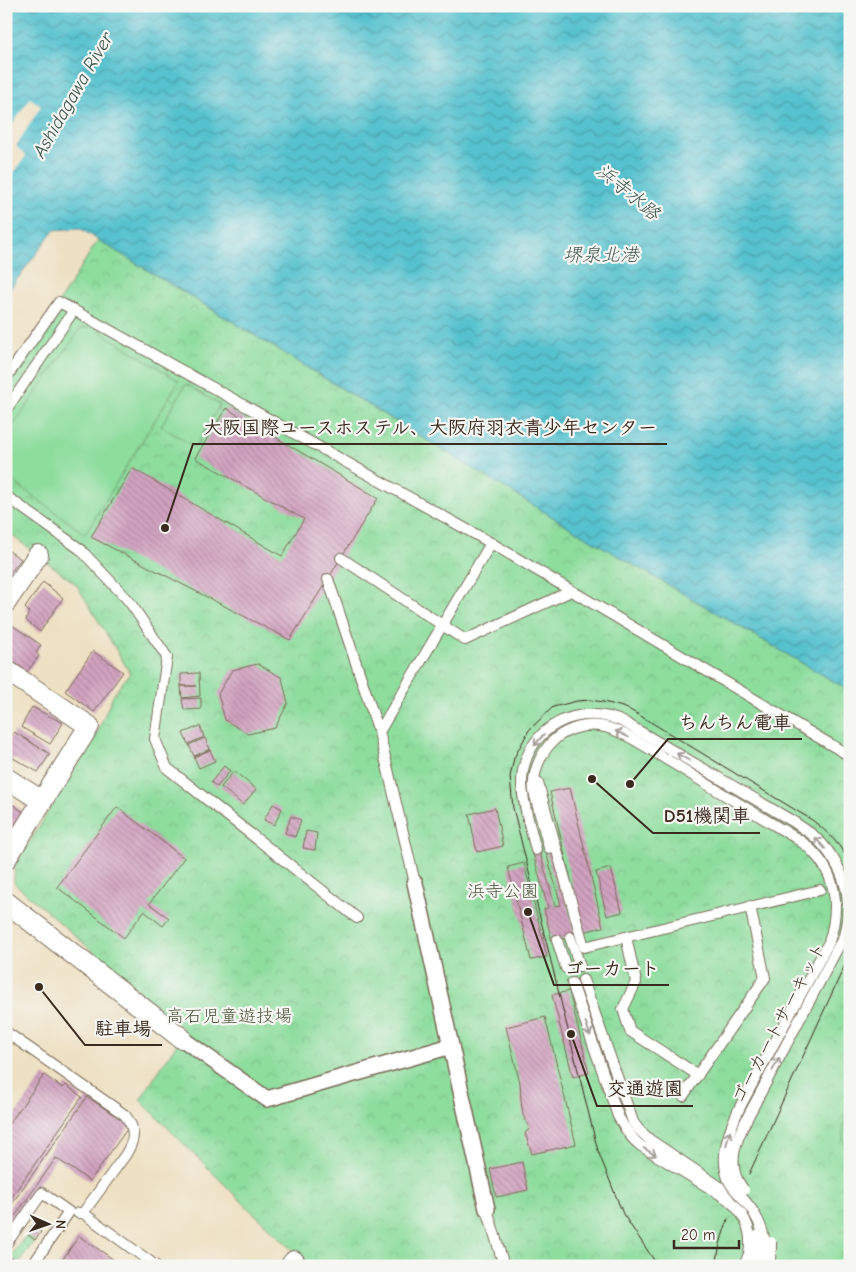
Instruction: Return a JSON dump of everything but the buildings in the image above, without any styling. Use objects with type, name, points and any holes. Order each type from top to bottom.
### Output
[{"type":"street","points":[[6,602],[38,555]]},
{"type":"street","points":[[6,670],[89,726],[6,859]]},
{"type":"street","points":[[6,778],[42,801]]},
{"type":"street","points":[[414,883],[487,1209]]},
{"type":"street","points":[[6,902],[181,1038],[267,1099],[451,1046]]},
{"type":"lane","points":[[6,378],[59,302],[491,543],[850,756]]},
{"type":"lane","points":[[6,410],[74,310]]},
{"type":"lane","points":[[6,496],[80,549],[129,601],[166,657],[155,739],[167,768],[358,918]]},
{"type":"lane","points":[[379,732],[491,543]]},
{"type":"lane","points":[[341,558],[465,640],[571,591]]},
{"type":"lane","points":[[328,579],[379,732],[414,883]]},
{"type":"lane","name":"ゴーカートサーキット","points":[[536,850],[523,796],[522,782],[525,763],[536,741],[549,729],[563,720],[585,714],[615,718],[627,724],[794,822],[812,834],[826,849],[839,868],[848,895],[844,936],[742,1128],[735,1148],[733,1162],[738,1184],[752,1200],[766,1223],[772,1245],[771,1259],[744,1266]]},
{"type":"lane","name":"ゴーカートサーキット","points":[[549,848],[533,787],[537,765],[544,750],[556,738],[570,730],[599,726],[620,732],[796,838],[814,853],[830,878],[836,910],[829,942],[743,1101],[735,1117],[726,1147],[726,1167],[730,1182],[753,1211],[760,1225],[765,1242],[760,1262]]},
{"type":"lane","points":[[535,772],[584,947],[820,890]]},
{"type":"lane","points":[[683,1096],[765,978],[750,906]]},
{"type":"lane","points":[[626,936],[636,982],[623,1009],[630,1031],[698,1075]]},
{"type":"lane","points":[[570,937],[580,966]]},
{"type":"lane","points":[[557,940],[566,968]]},
{"type":"lane","name":"ゴーカートサーキット","points":[[583,980],[633,1122],[643,1135],[669,1158],[726,1198],[731,1198],[741,1214],[750,1234],[751,1244],[760,1262]]},
{"type":"lane","name":"ゴーカートサーキット","points":[[572,983],[618,1116],[624,1128],[634,1141],[669,1158]]},
{"type":"lane","points":[[6,1032],[125,1115],[132,1124],[131,1145],[83,1213]]},
{"type":"lane","points":[[6,1244],[42,1193],[69,1212],[83,1213],[156,1266]]},
{"type":"lane","points":[[487,1209],[504,1266]]},
{"type":"lane","points":[[32,1266],[69,1212]]},
{"type":"green space","name":"浜寺公園","points":[[98,240],[569,527],[850,691],[850,1266],[310,1266],[246,1206],[140,1100],[185,1031],[14,883],[15,866],[99,729],[113,695],[130,673],[76,584],[6,531],[6,378],[59,302]]},
{"type":"green space","points":[[93,327],[179,381],[85,534],[6,476],[6,436],[81,328]]},
{"type":"green space","points":[[186,384],[220,405],[195,447],[161,426]]},
{"type":"green space","points":[[850,1063],[850,1182],[843,1135]]},
{"type":"green space","points":[[27,1234],[35,1240],[19,1263],[10,1257]]},
{"type":"water","name":"堺泉北港","points":[[6,6],[850,6],[850,691],[569,527],[80,228],[54,230],[6,294]]},
{"type":"pier","points":[[30,98],[41,106],[16,146],[26,156],[6,184],[6,134]]},
{"type":"tram line","points":[[658,1266],[623,1214],[598,1151],[513,808],[510,777],[514,758],[529,730],[553,707],[590,700],[616,705],[639,715],[812,820],[834,840],[850,864]]},
{"type":"tram line","points":[[749,1174],[850,954]]},
{"type":"tram line","points":[[717,1266],[719,1248],[728,1219]]},
{"type":"place","name":"大阪国際ユースホステル、大阪府羽衣青少年センター","points":[[165,528]]},
{"type":"place","name":"D51機関車","points":[[592,779]]},
{"type":"place","name":"ちんちん電車","points":[[630,784]]},
{"type":"place","name":"ゴーカート","points":[[528,912]]},
{"type":"place","name":"駐車場","points":[[39,987]]},
{"type":"place","name":"交通遊園","points":[[571,1034]]},
{"type":"water label","name":"Ashidagawa River","points":[[73,95]]},
{"type":"water label","name":"浜寺水路","points":[[628,192]]},
{"type":"park label","name":"高石児童遊技場","points":[[229,1016]]}]
